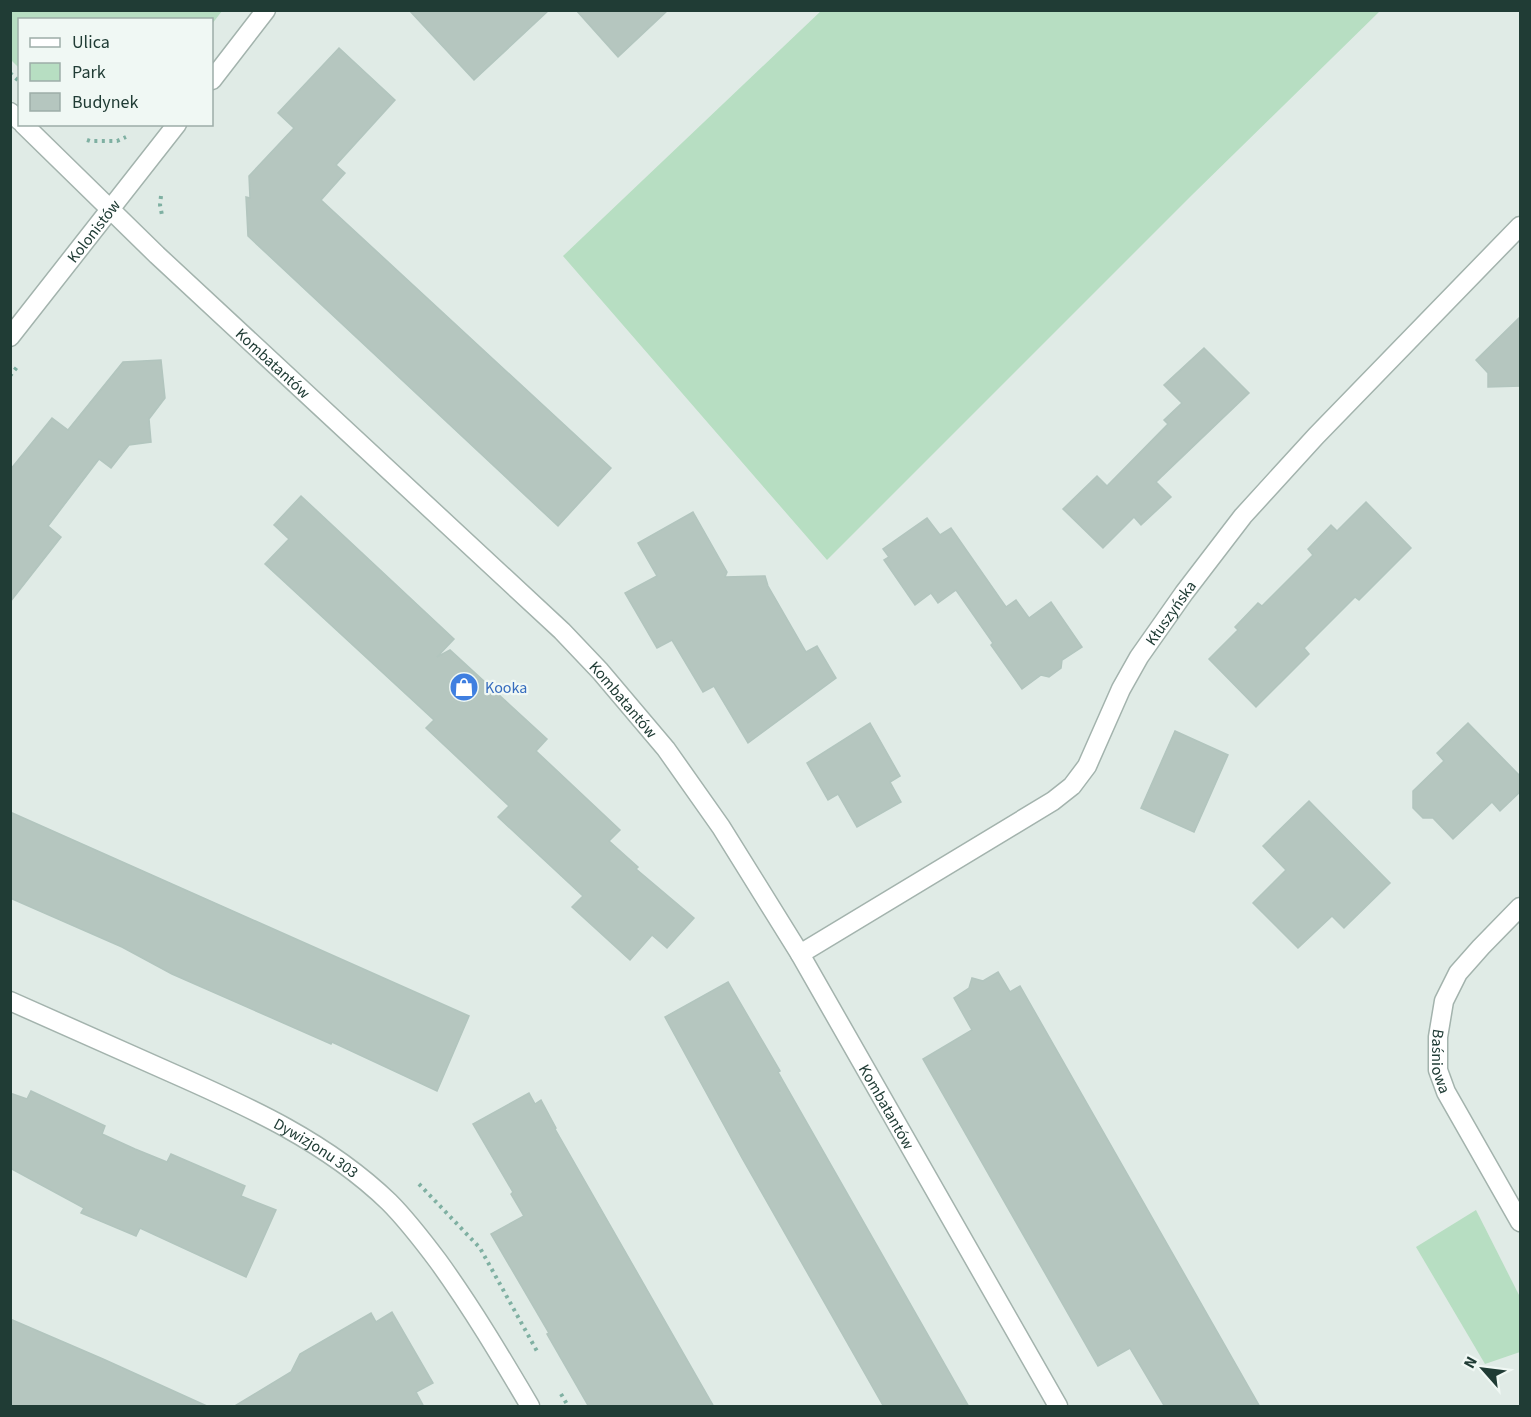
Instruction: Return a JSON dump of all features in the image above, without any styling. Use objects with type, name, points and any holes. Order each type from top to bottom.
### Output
[{"type":"street","points":[[213,79],[266,10]]},
{"type":"street","name":"Kombatantów","points":[[25,126],[166,263],[562,631],[660,741],[733,845],[800,954],[1058,1407]]},
{"type":"street","name":"Kolonistów","points":[[10,337],[175,126]]},
{"type":"street","name":"Kłuszyńska","points":[[800,954],[1053,801],[1072,786],[1087,766],[1121,689],[1139,657],[1171,610],[1244,516],[1316,436],[1521,226]]},
{"type":"street","name":"Baśniowa","points":[[1521,907],[1458,973],[1444,1001],[1438,1037],[1438,1070],[1446,1092],[1521,1222]]},
{"type":"street","name":"Dywizjonu 303","points":[[10,1001],[246,1106],[299,1134],[357,1174],[390,1203],[419,1235],[481,1324],[530,1407]]},
{"type":"path","points":[[82,138],[90,141],[117,141],[137,132],[157,150],[172,168],[162,190],[160,205],[163,225]]},
{"type":"green space","points":[[11,10],[222,11],[213,23],[213,18],[18,18],[18,67],[11,60]]},
{"type":"green space","points":[[822,10],[1380,11],[1192,195],[827,560],[563,256]]},
{"type":"green space","points":[[1476,1210],[1520,1297],[1520,1352],[1485,1364],[1416,1247]]},
{"type":"building","points":[[409,10],[549,10],[474,80]]},
{"type":"building","points":[[576,10],[668,10],[618,57]]},
{"type":"building","points":[[339,48],[395,100],[336,165],[345,173],[321,200],[611,468],[558,526],[248,236],[246,197],[250,198],[249,176],[294,128],[278,113]]},
{"type":"building","points":[[1521,316],[1521,386],[1488,387],[1488,373],[1476,360]]},
{"type":"building","points":[[1204,348],[1249,393],[1156,482],[1171,497],[1141,525],[1134,517],[1103,548],[1063,509],[1097,476],[1107,486],[1168,424],[1164,420],[1182,403],[1164,385]]},
{"type":"building","points":[[161,360],[165,398],[149,419],[151,442],[129,445],[111,468],[99,459],[48,526],[61,537],[10,602],[10,470],[52,418],[68,430],[123,362]]},
{"type":"building","points":[[301,496],[454,639],[437,657],[450,650],[547,739],[536,751],[620,830],[609,841],[638,867],[636,869],[694,918],[667,948],[652,935],[630,960],[572,907],[583,896],[498,817],[509,806],[426,728],[434,720],[265,564],[289,539],[274,525]]},
{"type":"building","points":[[1366,502],[1411,548],[1359,600],[1355,597],[1304,648],[1309,654],[1256,707],[1209,659],[1238,630],[1235,627],[1258,603],[1262,606],[1313,555],[1308,549],[1331,525],[1337,531]]},
{"type":"building","points":[[693,512],[727,572],[725,577],[765,576],[768,586],[806,652],[817,646],[836,678],[748,743],[714,686],[703,692],[672,640],[657,648],[625,593],[657,576],[638,543]]},
{"type":"building","points":[[927,518],[940,535],[951,528],[1006,607],[1016,600],[1029,618],[1051,602],[1082,647],[1062,660],[1061,668],[1049,677],[1041,675],[1022,689],[956,590],[938,603],[931,593],[915,605],[884,560],[889,557],[883,549]]},
{"type":"building","points":[[870,723],[900,776],[890,782],[901,802],[857,827],[838,794],[828,800],[807,763]]},
{"type":"building","points":[[1468,723],[1521,777],[1521,791],[1500,811],[1492,802],[1453,839],[1433,818],[1423,818],[1413,808],[1413,791],[1444,761],[1437,753]]},
{"type":"building","points":[[1175,731],[1228,755],[1194,832],[1141,808]]},
{"type":"building","points":[[1309,801],[1390,883],[1344,928],[1332,916],[1298,948],[1253,903],[1286,870],[1263,846]]},
{"type":"building","points":[[10,812],[469,1016],[437,1091],[332,1042],[331,1044],[172,974],[122,947],[10,898]]},
{"type":"building","points":[[998,972],[1010,992],[1020,986],[1260,1407],[1165,1407],[1130,1348],[1098,1366],[923,1059],[972,1030],[954,998],[969,988],[972,978],[983,981]]},
{"type":"building","points":[[728,982],[969,1407],[884,1407],[742,1158],[665,1017]]},
{"type":"building","points":[[31,1091],[105,1126],[102,1134],[135,1149],[167,1162],[171,1154],[245,1186],[241,1196],[276,1210],[246,1277],[140,1228],[136,1236],[81,1213],[84,1208],[10,1168],[10,1093],[27,1099]]},
{"type":"building","points":[[529,1093],[535,1104],[541,1100],[555,1129],[714,1407],[589,1407],[491,1234],[524,1216],[511,1194],[513,1192],[473,1124]]},
{"type":"building","points":[[392,1312],[433,1383],[416,1392],[424,1407],[233,1407],[291,1372],[300,1354],[371,1313],[376,1322]]},
{"type":"building","points":[[10,1319],[103,1359],[209,1407],[10,1407]]},
{"type":"place","name":"Kooka","points":[[464,687]]}]
